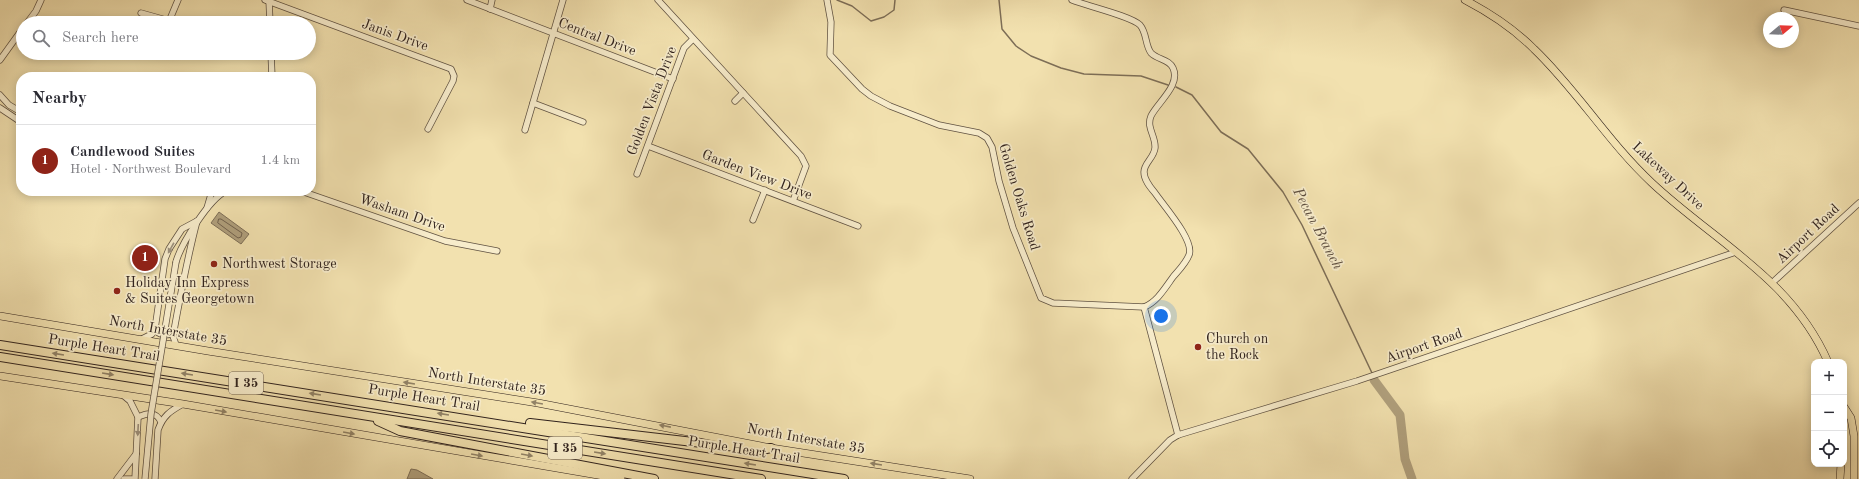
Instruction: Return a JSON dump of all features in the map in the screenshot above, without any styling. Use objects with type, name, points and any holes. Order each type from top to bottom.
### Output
[{"type":"highway","points":[[0,341],[11,346]]},
{"type":"highway","name":"Purple Heart Trail","points":[[0,344],[844,479]]},
{"type":"highway","name":"Purple Heart Trail","points":[[0,357],[761,479]]},
{"type":"highway","points":[[368,416],[400,431],[654,479]]},
{"type":"highway","points":[[482,420],[492,418],[762,450],[771,448]]},
{"type":"main road","name":"Lakeway Drive","points":[[1465,0],[1502,23],[1535,49],[1637,168],[1674,202],[1773,282],[1800,312],[1818,340],[1827,359]]},
{"type":"main road","name":"North Interstate 35","points":[[0,316],[538,403],[771,448],[970,479]]},
{"type":"main road","points":[[0,376],[183,404],[621,479]]},
{"type":"main road","points":[[1847,412],[1851,418],[1854,436],[1854,479]]},
{"type":"main road","points":[[1840,479],[1841,467]]},
{"type":"street","points":[[32,16],[40,0]]},
{"type":"street","points":[[172,16],[178,0]]},
{"type":"street","points":[[268,0],[269,16]]},
{"type":"street","name":"Janis Drive","points":[[268,0],[310,16]]},
{"type":"street","name":"Central Drive","points":[[467,0],[673,79]]},
{"type":"street","points":[[490,9],[492,0]]},
{"type":"street","points":[[525,130],[563,0]]},
{"type":"street","points":[[658,0],[805,161],[805,171],[793,201]]},
{"type":"street","name":"Golden Oaks Road","points":[[827,0],[831,22],[830,55],[862,89],[890,106],[938,125],[979,133],[988,139],[992,147],[999,181],[1014,228],[1041,298],[1053,304],[1144,306]]},
{"type":"street","points":[[1072,0],[1128,18],[1140,26],[1150,51],[1171,66],[1174,72],[1174,79],[1168,92],[1150,117],[1150,129],[1155,147],[1153,155],[1144,168],[1144,176],[1186,237],[1190,250],[1187,260],[1165,287],[1153,301],[1144,306],[1178,435]]},
{"type":"street","points":[[1784,10],[1859,26]]},
{"type":"street","points":[[141,13],[152,16]]},
{"type":"street","name":"Janis Drive","points":[[316,18],[451,69],[454,76],[453,81],[428,129]]},
{"type":"street","points":[[0,60],[16,38]]},
{"type":"street","name":"Golden Vista Drive","points":[[637,174],[684,48],[693,39]]},
{"type":"street","points":[[271,60],[272,72]]},
{"type":"street","points":[[734,101],[743,93]]},
{"type":"street","points":[[0,95],[16,109]]},
{"type":"street","points":[[533,102],[583,122]]},
{"type":"street","points":[[0,108],[16,119]]},
{"type":"street","name":"Garden View Drive","points":[[648,146],[858,226]]},
{"type":"street","points":[[753,220],[764,190]]},
{"type":"street","points":[[206,209],[210,196]]},
{"type":"street","points":[[145,479],[150,414],[179,250],[206,209],[219,196]]},
{"type":"street","name":"Washam Drive","points":[[315,196],[445,241],[497,251]]},
{"type":"street","name":"Airport Road","points":[[1773,282],[1859,203]]},
{"type":"street","points":[[142,339],[152,334],[155,328],[165,259],[169,249],[182,229],[198,221]]},
{"type":"street","points":[[176,345],[174,333],[187,257],[198,221]]},
{"type":"street","name":"Airport Road","points":[[1132,479],[1170,440],[1178,435],[1357,381],[1736,252]]},
{"type":"street","points":[[155,328],[157,332],[161,334],[168,335],[174,333]]},
{"type":"street","points":[[124,396],[130,401],[138,417],[135,479]]},
{"type":"street","points":[[155,479],[158,430],[165,416],[171,410],[183,404]]},
{"type":"street","points":[[138,417],[146,414],[153,414],[158,417],[161,422]]},
{"type":"street","points":[[117,479],[136,454]]},
{"type":"street","points":[[124,479],[132,479]]},
{"type":"water","points":[[219,212],[249,234],[241,244],[211,223]]},
{"type":"water","points":[[411,469],[417,470],[433,479],[407,479]]},
{"type":"waterway","name":"Pecan Branch","points":[[837,0],[852,6],[871,21],[884,17],[894,10],[895,0]]},
{"type":"waterway","name":"Pecan Branch","points":[[999,0],[1002,29],[1016,46],[1031,56],[1061,68],[1084,74],[1141,76],[1168,85]]},
{"type":"waterway","name":"Pecan Branch","points":[[1176,87],[1192,95],[1221,132],[1248,149],[1283,192],[1302,225],[1372,373]]},
{"type":"waterway","name":"Pecan Branch","points":[[1374,380],[1400,415],[1405,459],[1412,479]]},
{"type":"place","name":"Candlewood Suites","points":[[145,258]]},
{"type":"place","name":"Northwest Storage","points":[[214,264]]},
{"type":"place","name":"Holiday Inn Express & Suites Georgetown","points":[[117,291]]},
{"type":"place","name":"Church on the Rock","points":[[1198,347]]}]
